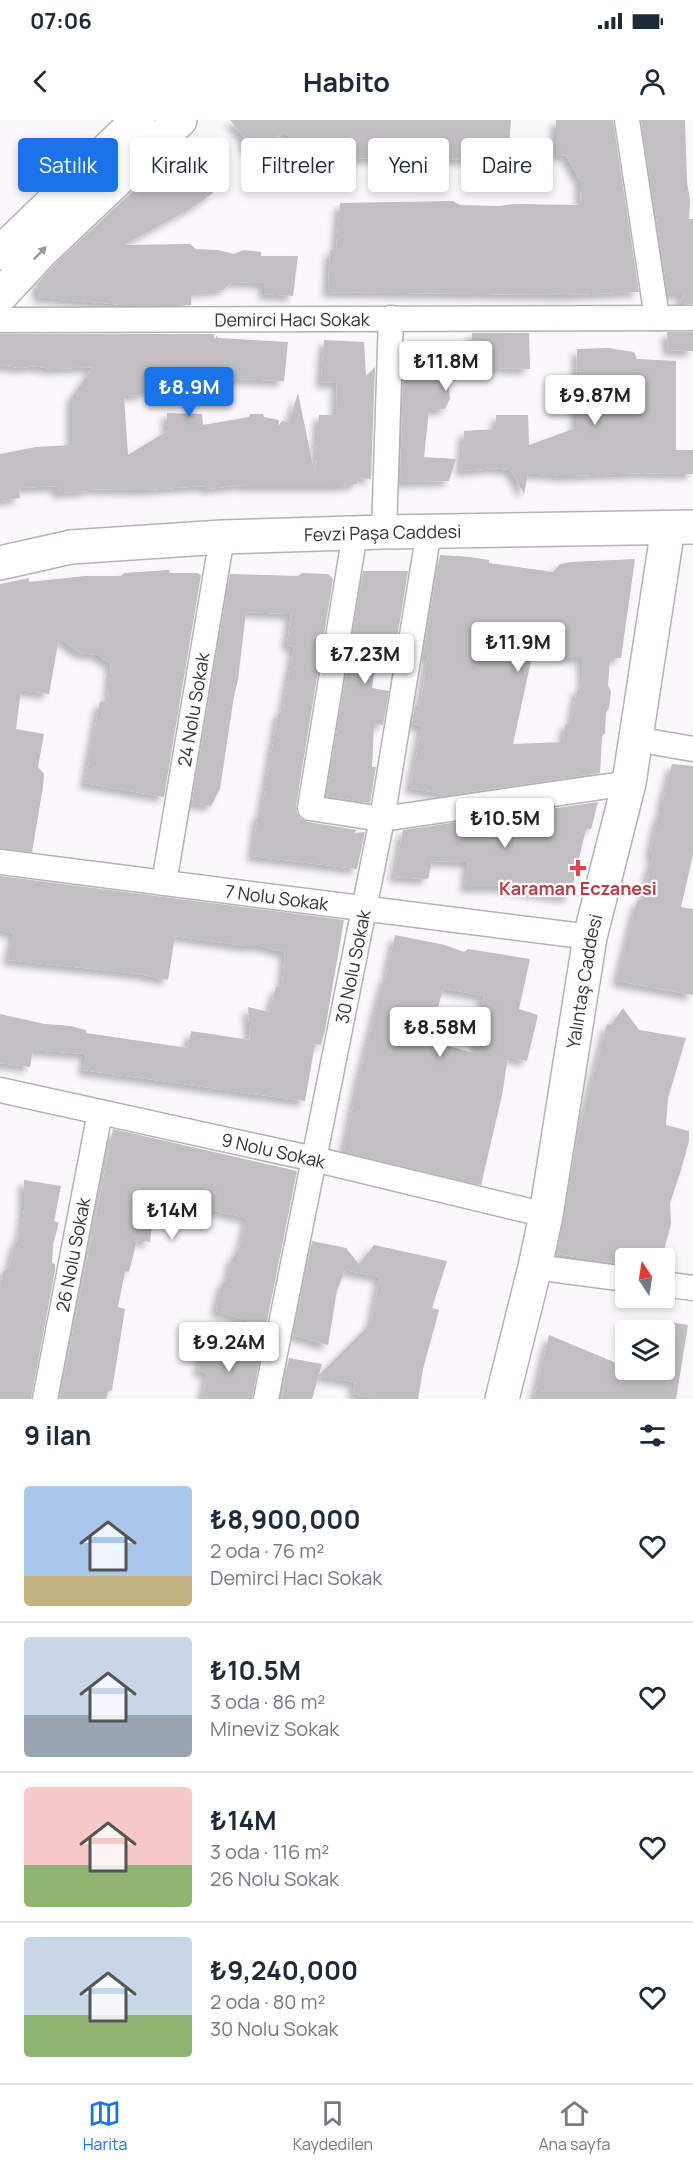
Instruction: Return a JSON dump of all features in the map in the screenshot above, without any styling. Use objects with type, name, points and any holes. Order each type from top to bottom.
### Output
[{"type":"main road","points":[[0,253],[138,120]]},
{"type":"main road","points":[[0,296],[40,252],[180,120]]},
{"type":"main road","name":"Fevzi Paşa Caddesi","points":[[0,545],[71,547],[222,537],[369,532],[681,528]]},
{"type":"main road","name":"Yalıntaş Caddesi","points":[[501,1399],[546,1215],[590,937],[629,783],[636,739],[681,528]]},
{"type":"main road","name":"Fevzi Paşa Caddesi","points":[[0,563],[71,547]]},
{"type":"street","points":[[627,120],[657,318]]},
{"type":"street","points":[[391,318],[369,532],[310,807],[382,819],[629,783]]},
{"type":"street","name":"Demirci Hacı Sokak","points":[[0,320],[693,318]]},
{"type":"street","name":"30 Nolu Sokak","points":[[266,1399],[382,819],[429,531]]},
{"type":"street","name":"24 Nolu Sokak","points":[[164,883],[222,537]]},
{"type":"street","points":[[636,739],[693,749]]},
{"type":"street","name":"7 Nolu Sokak","points":[[0,862],[590,937]]},
{"type":"street","name":"9 Nolu Sokak","points":[[0,1090],[314,1160],[546,1215]]},
{"type":"street","name":"26 Nolu Sokak","points":[[45,1399],[100,1112]]},
{"type":"street","points":[[535,1267],[615,1278]]},
{"type":"street","points":[[675,1286],[693,1288]]},
{"type":"building","points":[[230,120],[511,120],[510,138],[461,138],[461,159],[449,159],[449,138],[368,138],[368,158],[356,158],[356,138],[291,138],[283,132],[276,138],[245,138]]},
{"type":"building","points":[[556,120],[613,120],[639,292],[567,295],[328,292],[330,250],[336,250],[340,203],[453,201],[460,205],[581,205],[580,180],[566,155],[556,156]]},
{"type":"building","points":[[641,120],[685,120],[689,219],[693,219],[693,304],[679,304],[684,294],[668,294]]},
{"type":"building","points":[[132,192],[213,193],[195,206],[124,245],[190,244],[196,249],[218,250],[234,254],[244,250],[261,252],[261,256],[298,256],[293,296],[264,294],[264,283],[232,282],[223,290],[192,292],[191,305],[124,305],[39,297],[37,284]]},
{"type":"building","points":[[667,332],[693,332],[693,351],[668,350]]},
{"type":"building","points":[[472,333],[529,333],[530,369],[447,370],[450,399],[445,409],[429,410],[424,457],[456,459],[449,481],[400,482],[404,343],[471,347]]},
{"type":"building","points":[[0,334],[214,334],[214,338],[216,335],[218,338],[288,342],[284,381],[216,378],[216,366],[176,366],[174,378],[139,395],[124,396],[128,455],[167,431],[167,413],[202,414],[203,425],[249,417],[250,414],[263,414],[264,417],[279,420],[278,426],[282,421],[289,422],[298,393],[315,475],[319,415],[336,415],[337,383],[321,382],[324,340],[364,342],[366,376],[375,367],[371,479],[358,478],[357,484],[339,486],[235,485],[206,489],[205,486],[143,490],[89,489],[57,493],[57,486],[19,488],[20,498],[0,501],[0,454],[36,447],[72,445],[72,397],[93,367],[52,369],[0,365]]},
{"type":"building","points":[[608,348],[634,352],[637,359],[676,361],[676,450],[693,450],[693,474],[641,473],[565,476],[528,473],[524,494],[511,470],[493,468],[461,471],[464,431],[496,429],[496,415],[528,415],[529,445],[576,428],[577,349]]},
{"type":"building","points":[[440,555],[470,557],[489,560],[489,563],[553,572],[560,564],[571,562],[635,559],[621,658],[610,658],[608,685],[611,692],[609,708],[606,712],[605,733],[602,736],[600,773],[449,795],[410,788],[422,726],[412,724],[415,705],[420,707],[428,655],[423,655]],"holes":[[[534,647],[560,649],[571,658],[582,658],[583,685],[577,690],[571,723],[565,725],[563,742],[513,744]]]},
{"type":"building","points":[[169,570],[170,573],[201,575],[164,797],[85,783],[100,701],[108,703],[111,664],[98,655],[80,653],[59,638],[49,694],[21,690],[16,729],[44,734],[38,767],[44,774],[43,787],[32,852],[0,848],[0,584],[29,578],[29,582],[85,576],[121,576],[124,573]]},
{"type":"building","points":[[363,571],[408,571],[395,650],[378,647],[372,688],[389,691],[383,725],[374,724],[372,767],[376,767],[370,803],[326,796]]},
{"type":"building","points":[[302,573],[328,574],[333,579],[296,806],[297,813],[301,819],[308,822],[357,830],[354,833],[365,832],[357,869],[252,856],[258,814],[261,814],[278,715],[283,709],[294,647],[287,645],[291,614],[246,612],[238,680],[220,789],[211,806],[192,803],[230,574],[298,576]]},
{"type":"building","points":[[672,764],[693,766],[693,855],[681,907],[693,909],[693,995],[617,981],[637,901],[642,901],[653,856],[650,851],[659,814],[662,811]]},
{"type":"building","points":[[598,802],[591,829],[586,829],[570,897],[499,887],[465,887],[468,862],[432,861],[428,879],[394,877],[403,830]]},
{"type":"building","points":[[0,876],[344,920],[325,1030],[321,1045],[315,1044],[305,1101],[83,1070],[86,1054],[33,1050],[30,1067],[0,1063],[0,1014],[45,1024],[71,1026],[86,1030],[86,1033],[188,1048],[191,1031],[250,1040],[248,1007],[269,1012],[276,987],[282,987],[285,952],[261,946],[175,936],[168,980],[140,974],[8,960],[14,933],[0,930]]},
{"type":"building","points":[[395,935],[445,945],[464,952],[468,949],[530,959],[519,1009],[538,1015],[527,1061],[508,1057],[502,1095],[481,1185],[344,1150],[357,1086],[383,982],[386,978]],"holes":[[[443,988],[484,996],[474,1053],[430,1041]]]},
{"type":"building","points":[[623,1008],[639,1030],[686,1038],[668,1098],[666,1125],[689,1131],[689,1141],[670,1203],[671,1224],[665,1248],[615,1248],[615,1263],[557,1254],[577,1139],[607,1024],[611,1025]]},
{"type":"building","points":[[113,1129],[297,1171],[266,1326],[216,1311],[221,1286],[228,1276],[231,1262],[241,1244],[247,1218],[155,1197],[150,1242],[137,1240],[129,1272],[125,1271],[118,1307],[125,1309],[112,1390],[108,1392],[106,1399],[60,1399],[85,1268],[95,1233],[94,1226]]},
{"type":"building","points":[[24,1180],[61,1186],[54,1221],[59,1223],[53,1244],[52,1263],[55,1264],[55,1270],[31,1399],[0,1399],[0,1290],[3,1272],[10,1266],[13,1250],[21,1231]]},
{"type":"building","points":[[312,1241],[346,1248],[359,1264],[374,1245],[447,1261],[432,1308],[439,1310],[423,1369],[418,1399],[378,1399],[353,1394],[355,1382],[318,1376],[371,1323],[380,1277],[345,1270],[337,1291],[328,1345],[293,1335]]},
{"type":"building","points":[[675,1323],[688,1325],[676,1399],[534,1399],[549,1335],[615,1362],[615,1380],[675,1380]]},
{"type":"building","points":[[204,1344],[261,1353],[252,1399],[202,1399],[207,1373],[198,1371]]},
{"type":"building","points":[[289,1358],[322,1364],[312,1399],[281,1399]]},
{"type":"place","name":"Karaman Eczanesi","points":[[578,868]]}]
